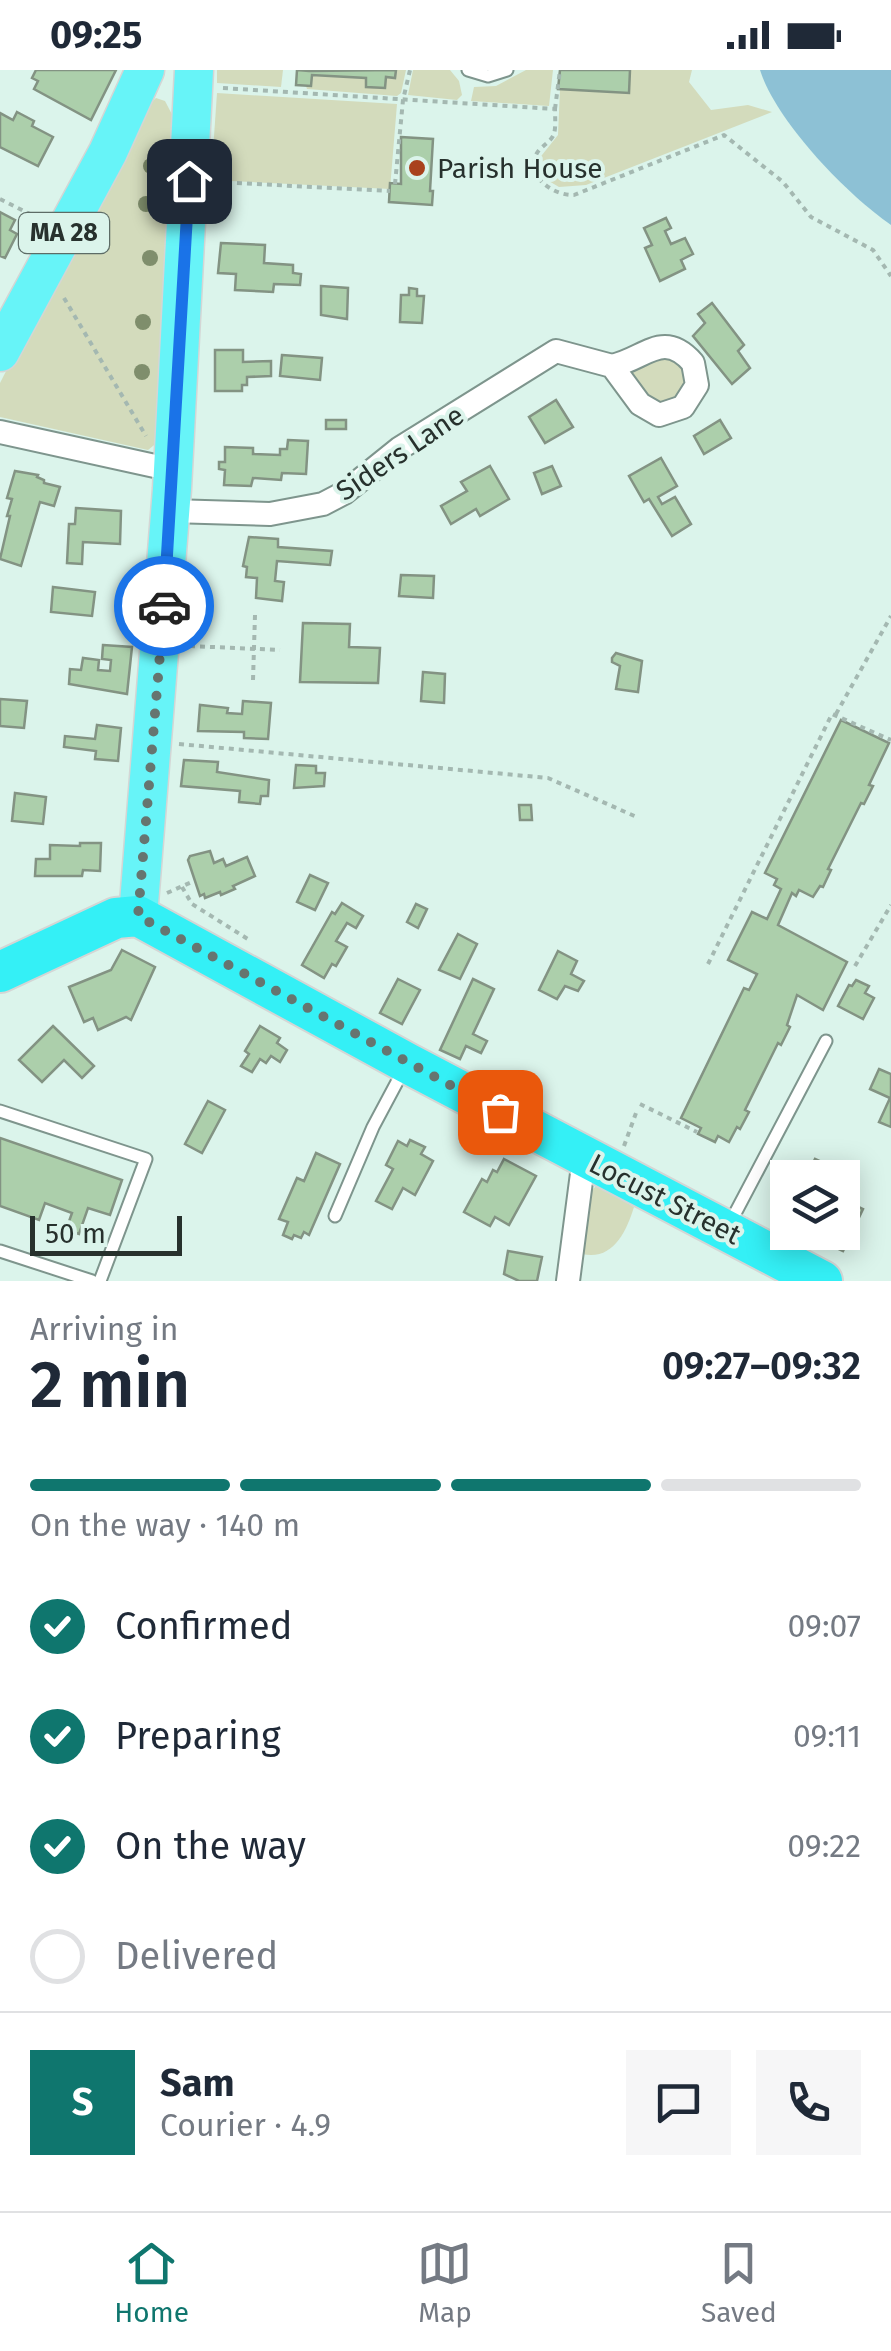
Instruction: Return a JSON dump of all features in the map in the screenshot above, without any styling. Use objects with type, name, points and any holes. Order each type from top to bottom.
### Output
[{"type":"highway","points":[[0,972],[150,906]]},
{"type":"highway","name":"Locust Street","points":[[150,906],[407,1063],[602,1159],[822,1281]]},
{"type":"main road","name":"MA 28","points":[[0,352],[108,152],[145,70]]},
{"type":"main road","points":[[125,113],[170,70]]},
{"type":"main road","points":[[150,906],[170,510],[204,79]]},
{"type":"street","name":"Siders Lane","points":[[170,510],[270,514],[323,504],[344,493],[400,448],[556,350],[612,366]]},
{"type":"street","points":[[0,432],[173,470]]},
{"type":"street","points":[[568,1281],[602,1159]]},
{"type":"lane","points":[[468,70],[488,76],[508,70]]},
{"type":"lane","points":[[726,1230],[826,1041]]},
{"type":"lane","points":[[335,1216],[373,1128],[407,1063]]},
{"type":"lane","points":[[0,1111],[146,1159],[100,1281]]},
{"type":"lane","points":[[0,1252],[92,1281]]},
{"type":"path","points":[[395,184],[403,100],[410,70]]},
{"type":"path","points":[[560,70],[554,134],[534,157],[537,176],[553,191],[574,195],[724,135],[783,182],[811,217],[873,250],[891,276]]},
{"type":"path","points":[[204,79],[403,100],[556,108]]},
{"type":"path","points":[[207,181],[390,191]]},
{"type":"path","points":[[0,200],[44,221]]},
{"type":"path","points":[[55,284],[146,436]]},
{"type":"path","points":[[253,680],[256,615]]},
{"type":"path","points":[[708,964],[832,714],[836,714],[891,616]]},
{"type":"path","points":[[176,646],[280,650]]},
{"type":"path","points":[[836,714],[891,740]]},
{"type":"path","points":[[168,743],[548,778],[639,818]]},
{"type":"path","points":[[150,906],[194,882]]},
{"type":"path","points":[[182,887],[192,904],[252,942]]},
{"type":"path","points":[[855,966],[891,906]]},
{"type":"path","points":[[640,1104],[697,1132]]},
{"type":"path","points":[[602,1159],[636,1113]]},
{"type":"green space","points":[[217,70],[283,70],[281,87],[217,83]]},
{"type":"green space","points":[[396,70],[406,70],[397,96],[306,86],[311,86],[312,75],[366,78],[366,87],[385,88],[386,77]]},
{"type":"green space","points":[[413,70],[450,70],[459,81],[462,95],[457,100],[408,95]]},
{"type":"green space","points":[[526,70],[553,70],[549,106],[471,101],[474,87],[496,86]]},
{"type":"green space","points":[[630,70],[692,70],[689,82],[711,110],[748,105],[772,112],[586,185],[559,187],[542,177],[538,160],[558,135],[560,89],[628,93]]},
{"type":"green space","points":[[217,93],[397,104],[390,189],[211,180]]},
{"type":"green space","points":[[156,98],[165,101],[178,126],[159,441],[148,450],[0,417],[0,383],[136,117]]},
{"type":"green space","points":[[662,354],[686,364],[686,389],[671,401],[655,404],[632,373]]},
{"type":"green space","points":[[597,1185],[634,1207],[622,1235],[610,1249],[582,1254],[591,1191]]},
{"type":"water","points":[[760,70],[891,70],[891,225],[854,195],[815,155],[781,111]]},
{"type":"building","points":[[36,70],[116,70],[91,120],[34,89],[38,81],[32,78]]},
{"type":"building","points":[[297,70],[396,70],[395,78],[386,77],[385,88],[366,87],[366,78],[312,75],[311,86],[296,85]]},
{"type":"building","points":[[560,70],[630,70],[629,93],[558,89]]},
{"type":"building","points":[[17,112],[53,137],[38,166],[0,147],[0,113],[13,120]]},
{"type":"building","name":"Parish House","points":[[401,137],[433,139],[432,205],[389,202],[390,183],[401,184]]},
{"type":"building","points":[[0,212],[15,220],[10,230],[17,234],[5,258],[0,256]]},
{"type":"building","points":[[666,218],[671,228],[665,231],[671,244],[685,238],[693,254],[681,260],[685,269],[660,281],[645,248],[652,245],[644,228]]},
{"type":"building","points":[[221,243],[265,245],[264,263],[293,265],[293,273],[301,274],[300,285],[274,284],[273,292],[235,290],[236,274],[218,273]]},
{"type":"building","points":[[321,286],[348,288],[347,319],[321,315]]},
{"type":"building","points":[[409,288],[417,289],[417,296],[424,296],[422,323],[400,322],[401,295],[409,295]]},
{"type":"building","points":[[712,303],[744,345],[738,351],[750,368],[732,384],[693,336],[705,323],[698,314]]},
{"type":"building","points":[[215,350],[243,350],[243,362],[271,361],[271,376],[247,377],[242,391],[215,391]]},
{"type":"building","points":[[282,355],[322,358],[320,380],[280,376]]},
{"type":"building","points":[[556,400],[573,427],[545,443],[529,417]]},
{"type":"building","points":[[326,420],[346,420],[346,429],[326,429]]},
{"type":"building","points":[[720,420],[731,438],[704,454],[694,436]]},
{"type":"building","points":[[288,440],[308,441],[306,474],[282,473],[281,480],[253,478],[251,486],[224,485],[225,470],[219,469],[219,462],[225,462],[225,447],[253,448],[253,454],[280,455],[280,449],[287,449]]},
{"type":"building","points":[[661,458],[677,486],[658,497],[662,504],[675,497],[691,524],[672,536],[629,476]]},
{"type":"building","points":[[490,466],[509,499],[480,516],[476,509],[451,524],[441,506],[467,491],[461,482]]},
{"type":"building","points":[[552,466],[561,486],[542,494],[534,473]]},
{"type":"building","points":[[15,471],[38,475],[44,483],[60,487],[54,506],[40,502],[21,566],[0,559],[12,499],[7,498]]},
{"type":"building","points":[[76,508],[121,511],[120,544],[83,542],[82,564],[67,563],[69,524],[75,524]]},
{"type":"building","points":[[249,537],[278,539],[278,547],[332,551],[330,565],[277,561],[275,581],[284,582],[282,601],[256,598],[257,578],[246,577],[247,567],[243,566]]},
{"type":"building","points":[[401,575],[434,576],[433,598],[399,596]]},
{"type":"building","points":[[53,587],[95,592],[92,616],[51,612]]},
{"type":"building","points":[[303,623],[350,624],[349,647],[380,648],[378,683],[300,682]]},
{"type":"building","points":[[103,645],[132,647],[127,694],[69,684],[70,669],[81,670],[83,658],[99,660],[98,670],[110,671],[111,660],[102,659]]},
{"type":"building","points":[[616,653],[642,661],[638,692],[616,689],[620,666],[612,658]]},
{"type":"building","points":[[423,672],[445,674],[444,703],[421,701]]},
{"type":"building","points":[[0,699],[27,701],[24,728],[0,726]]},
{"type":"building","points":[[243,701],[271,703],[268,739],[244,738],[244,732],[198,731],[200,705],[242,714]]},
{"type":"building","points":[[841,720],[889,743],[869,785],[873,786],[828,869],[831,870],[823,887],[813,897],[799,890],[796,896],[792,893],[778,925],[847,962],[823,1010],[797,995],[787,1025],[790,1027],[745,1110],[749,1112],[740,1129],[737,1127],[729,1142],[718,1136],[715,1142],[698,1134],[701,1128],[681,1118],[744,988],[749,990],[757,974],[728,960],[752,912],[767,919],[781,889],[774,885],[777,879],[765,873]]},
{"type":"building","points":[[97,725],[121,728],[118,761],[95,759],[96,751],[64,747],[65,736],[95,739]]},
{"type":"building","points":[[184,760],[218,762],[217,772],[269,780],[268,796],[261,796],[260,804],[239,802],[240,791],[181,786]]},
{"type":"building","points":[[296,765],[316,766],[316,773],[325,773],[324,786],[294,788]]},
{"type":"building","points":[[15,793],[46,797],[43,824],[12,821]]},
{"type":"building","points":[[519,805],[531,805],[532,820],[520,820]]},
{"type":"building","points":[[101,843],[100,871],[83,870],[82,876],[35,876],[36,859],[50,859],[50,845]]},
{"type":"building","points":[[210,851],[214,863],[223,859],[226,866],[247,857],[255,876],[221,895],[220,892],[200,896],[188,860]]},
{"type":"building","points":[[310,875],[328,883],[315,910],[297,902]]},
{"type":"building","points":[[342,903],[363,916],[356,928],[347,923],[336,941],[347,947],[324,978],[302,965],[332,912],[335,914]]},
{"type":"building","points":[[416,904],[427,909],[418,928],[407,922]]},
{"type":"building","points":[[458,934],[477,944],[460,979],[439,970]]},
{"type":"building","points":[[122,950],[155,967],[131,1020],[126,1017],[98,1030],[93,1018],[84,1022],[69,987],[111,970]]},
{"type":"building","points":[[558,951],[577,961],[571,974],[584,981],[578,991],[565,986],[557,999],[539,990]]},
{"type":"building","points":[[398,979],[420,990],[402,1024],[380,1013]]},
{"type":"building","points":[[473,979],[494,989],[473,1034],[487,1041],[481,1053],[466,1046],[460,1059],[440,1050]]},
{"type":"building","points":[[856,980],[869,986],[865,993],[874,998],[863,1019],[838,1006]]},
{"type":"building","points":[[53,1026],[94,1066],[82,1078],[64,1060],[42,1082],[19,1060]]},
{"type":"building","points":[[260,1026],[280,1038],[277,1043],[287,1050],[280,1062],[271,1056],[266,1063],[260,1059],[252,1072],[241,1066]]},
{"type":"building","points":[[879,1069],[891,1074],[891,1127],[879,1122],[890,1098],[870,1089]]},
{"type":"building","points":[[208,1101],[225,1110],[202,1153],[185,1144]]},
{"type":"building","points":[[0,1138],[122,1180],[110,1215],[88,1208],[79,1234],[66,1230],[72,1213],[45,1203],[39,1220],[0,1206]]},
{"type":"building","points":[[410,1140],[425,1147],[421,1154],[433,1161],[415,1195],[403,1188],[392,1209],[376,1201],[393,1169],[386,1165],[398,1141],[407,1146]]},
{"type":"building","points":[[316,1153],[340,1164],[309,1235],[304,1232],[301,1238],[294,1235],[292,1239],[283,1235],[288,1222],[279,1219],[297,1178],[304,1181]]},
{"type":"building","points":[[504,1159],[536,1176],[509,1225],[495,1217],[490,1226],[464,1212],[482,1179],[487,1182]]},
{"type":"building","points":[[508,1251],[542,1257],[537,1281],[519,1281],[504,1274]]},
{"type":"way so far","points":[[164,606],[138,916],[500,1112]]},
{"type":"place","name":"Parish House","points":[[417,168]]},
{"type":"route","points":[[164,606],[189,181]]}]
